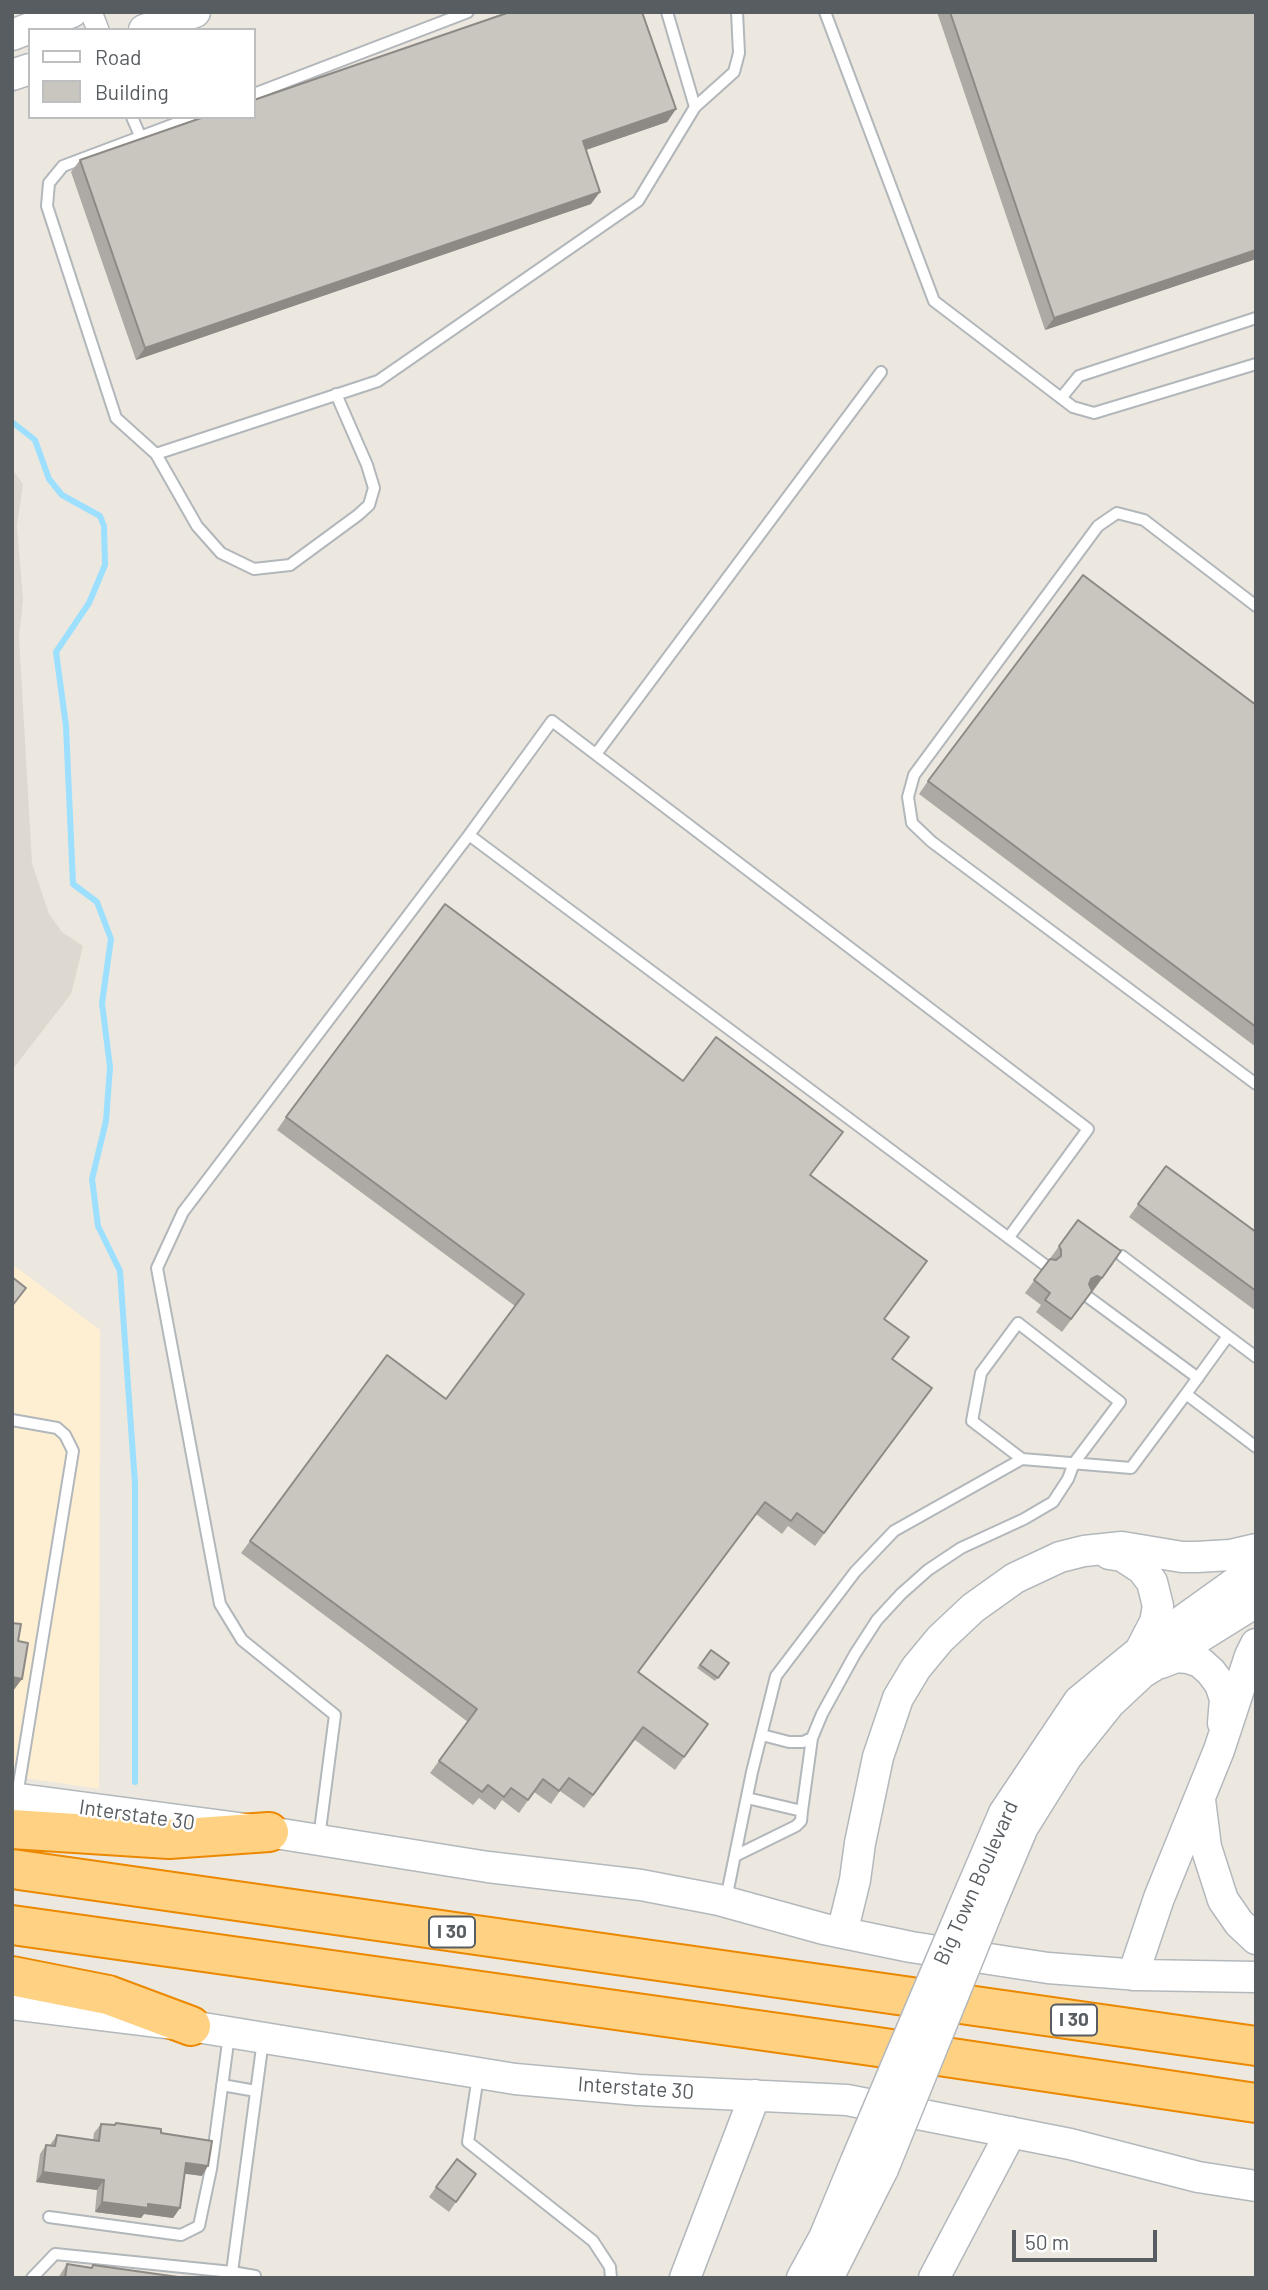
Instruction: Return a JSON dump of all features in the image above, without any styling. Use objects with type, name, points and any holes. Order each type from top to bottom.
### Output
[{"type":"highway","points":[[14,1808],[169,1839],[269,1832]]},
{"type":"highway","name":"I 30","points":[[12,1870],[1256,2046]]},
{"type":"highway","points":[[12,1925],[1256,2103]]},
{"type":"highway","points":[[12,1976],[108,1995],[191,2026]]},
{"type":"highway","points":[[1163,2090],[1256,2114]]},
{"type":"main road","points":[[30,28],[72,12]]},
{"type":"main road","points":[[150,28],[195,12]]},
{"type":"main road","points":[[842,1933],[855,1880],[878,1757],[898,1698],[916,1668],[940,1639],[973,1608],[1015,1578],[1060,1557],[1091,1550],[1122,1547],[1197,1557],[1230,1555],[1256,1549]]},
{"type":"main road","points":[[1091,1550],[1122,1556],[1142,1569],[1152,1582],[1158,1606],[1141,1662],[1188,1658],[1200,1662],[1220,1684],[1225,1699],[1219,1751]]},
{"type":"main road","name":"Big Town Boulevard","points":[[828,2278],[869,2165],[975,1909],[1023,1827],[1066,1758],[1141,1662],[1256,1568]]},
{"type":"main road","name":"Big Town Boulevard","points":[[1141,1662],[1256,1602]]},
{"type":"main road","points":[[1133,1975],[1159,1898],[1219,1751],[1256,1644]]},
{"type":"main road","points":[[1199,1796],[1206,1847],[1223,1900],[1239,1923],[1256,1938]]},
{"type":"main road","points":[[269,1832],[488,1867],[641,1885],[726,1902],[842,1933],[911,1947],[1048,1968],[1133,1975],[1256,1977]]},
{"type":"main road","name":"Interstate 30","points":[[12,2004],[191,2026],[515,2079],[638,2090],[847,2100],[1011,2132],[1185,2174],[1256,2186]]},
{"type":"main road","points":[[685,2278],[755,2095]]},
{"type":"main road","points":[[933,2278],[1011,2132]]},
{"type":"main road","name":"Big Town Boulevard","points":[[802,2278],[869,2165]]},
{"type":"lane","points":[[256,93],[468,12]]},
{"type":"lane","points":[[667,12],[695,107]]},
{"type":"lane","points":[[156,454],[377,380],[638,201],[695,107],[734,72],[739,53],[737,12]]},
{"type":"lane","points":[[825,12],[934,301],[1073,407],[1094,413],[1256,364]]},
{"type":"lane","points":[[133,119],[141,138]]},
{"type":"lane","points":[[189,119],[63,166],[49,183],[47,206],[116,418],[156,454],[197,526],[221,553],[254,569],[290,565],[369,505],[374,488],[336,394]]},
{"type":"lane","points":[[1061,398],[1079,376],[1256,318]]},
{"type":"lane","points":[[596,754],[881,372]]},
{"type":"lane","points":[[1256,606],[1143,520],[1117,513],[1098,526],[914,775],[908,797],[912,823],[932,842],[1256,1084]]},
{"type":"lane","points":[[319,1841],[335,1715],[242,1640],[220,1604],[157,1268],[183,1212],[469,835],[552,721],[1088,1129],[1009,1237]]},
{"type":"lane","points":[[469,835],[1045,1265]]},
{"type":"lane","points":[[1122,1256],[1256,1357]]},
{"type":"lane","points":[[1088,1297],[1198,1378]]},
{"type":"lane","points":[[735,1856],[801,1821],[812,1738],[855,1654],[877,1620],[928,1570],[961,1548],[1024,1519],[1053,1502],[1068,1479],[1074,1463],[1120,1402],[1018,1323],[981,1373],[972,1421],[1022,1459],[1074,1463],[1131,1468],[1228,1336]]},
{"type":"lane","points":[[1186,1394],[1256,1447]]},
{"type":"lane","points":[[12,1420],[57,1428],[65,1435],[73,1451],[14,1808]]},
{"type":"lane","points":[[726,1902],[752,1772],[776,1676],[855,1572],[894,1531],[1022,1459]]},
{"type":"lane","points":[[762,1735],[789,1742],[803,1742],[812,1738]]},
{"type":"lane","points":[[747,1798],[802,1811]]},
{"type":"lane","points":[[49,2217],[181,2235],[199,2226],[211,2169],[229,2032]]},
{"type":"lane","points":[[232,2272],[264,2038]]},
{"type":"lane","points":[[478,2073],[468,2142],[593,2241],[610,2267],[611,2278]]},
{"type":"lane","points":[[222,2085],[257,2091]]},
{"type":"lane","points":[[32,2278],[55,2254],[232,2272],[255,2278]]},
{"type":"shaded area","points":[[12,469],[23,484],[17,526],[23,600],[19,637],[32,863],[49,914],[62,932],[83,946],[71,994],[12,1070]]},
{"type":"shaded area","points":[[12,1264],[100,1330],[99,1789],[12,1776]]},
{"type":"building","points":[[510,12],[642,12],[676,109],[583,141],[600,192],[145,348],[80,160],[198,119],[256,119],[256,99]]},
{"type":"building","points":[[950,12],[1256,12],[1256,250],[1054,318]]},
{"type":"building","points":[[1083,575],[1256,705],[1256,1027],[928,781]]},
{"type":"building","points":[[445,904],[683,1081],[716,1037],[843,1132],[810,1175],[927,1261],[884,1319],[909,1337],[892,1359],[932,1388],[824,1533],[797,1513],[791,1521],[765,1502],[638,1672],[708,1724],[684,1757],[643,1727],[593,1795],[569,1778],[559,1791],[543,1779],[528,1800],[511,1788],[504,1797],[488,1785],[482,1792],[439,1761],[477,1709],[250,1541],[387,1355],[446,1399],[524,1294],[286,1117]]},
{"type":"building","points":[[1166,1166],[1256,1232],[1256,1291],[1138,1204]]},
{"type":"building","points":[[1078,1220],[1121,1251],[1102,1278],[1097,1276],[1091,1279],[1089,1284],[1092,1291],[1071,1319],[1045,1300],[1050,1293],[1034,1280],[1050,1259],[1056,1260],[1061,1256],[1059,1246]]},
{"type":"building","points":[[12,1277],[26,1288],[12,1306]]},
{"type":"building","points":[[12,1623],[21,1624],[18,1641],[28,1643],[22,1679],[12,1677]]},
{"type":"building","points":[[711,1650],[729,1663],[718,1678],[700,1665]]},
{"type":"building","points":[[116,2123],[161,2129],[161,2133],[212,2141],[208,2166],[186,2163],[180,2208],[148,2204],[148,2208],[102,2202],[104,2180],[43,2172],[46,2145],[55,2146],[57,2135],[99,2141],[101,2124]]},
{"type":"building","points":[[457,2159],[476,2174],[456,2202],[436,2187]]},
{"type":"building","points":[[67,2264],[92,2268],[93,2265],[185,2278],[65,2278]]},
{"type":"waterway","points":[[12,422],[35,440],[49,479],[62,495],[100,516],[104,526],[105,565],[89,603],[56,652],[66,726],[73,884],[97,902],[111,939],[102,1003],[110,1067],[106,1121],[92,1179],[98,1226],[120,1271],[135,1484],[135,1782]]}]
